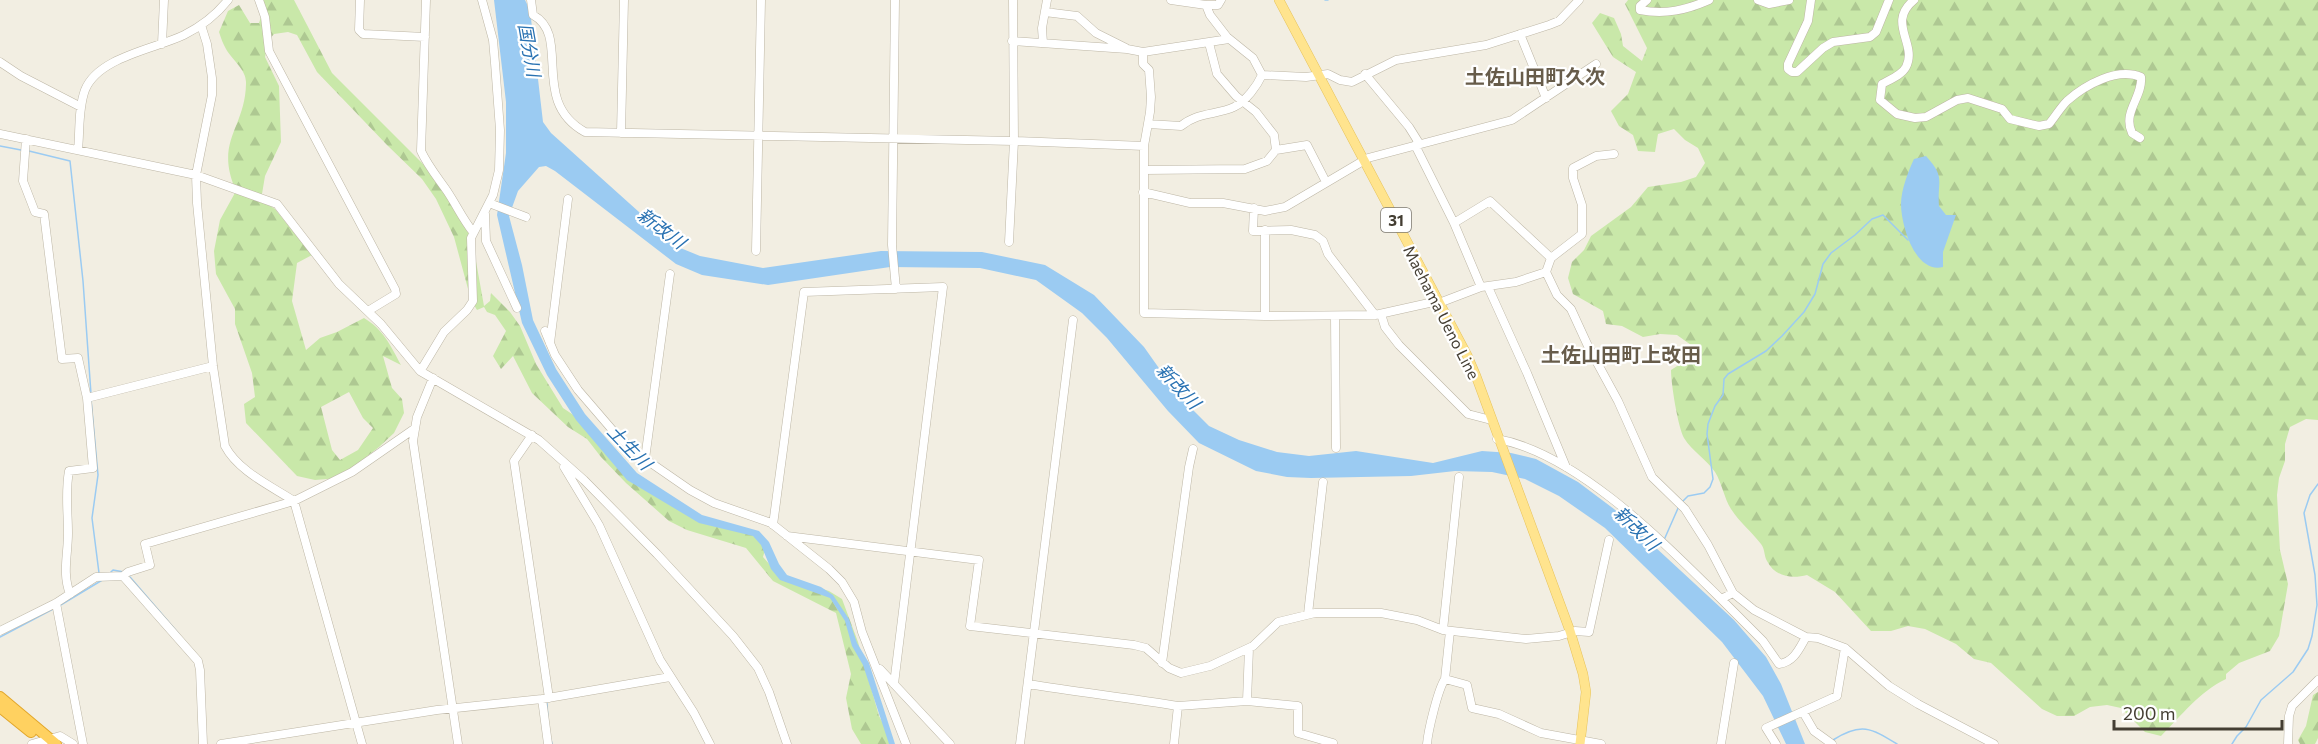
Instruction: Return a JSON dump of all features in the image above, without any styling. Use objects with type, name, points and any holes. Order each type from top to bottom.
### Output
[{"type":"highway","points":[[0,697],[45,742]]},
{"type":"highway","points":[[0,707],[45,742]]},
{"type":"main road","name":"Maehama Ueno Line","points":[[1279,0],[1467,355],[1570,631],[1583,674],[1586,692],[1580,743]]},
{"type":"street","points":[[162,44],[164,0]]},
{"type":"street","points":[[78,150],[81,107],[86,89],[97,73],[123,58],[162,44],[201,25],[228,0]]},
{"type":"street","points":[[259,0],[265,17],[269,51],[395,289],[396,294],[368,311]]},
{"type":"street","points":[[360,0],[359,30],[363,34],[425,37]]},
{"type":"street","points":[[426,0],[422,151],[427,163],[449,193],[460,216],[473,232]]},
{"type":"street","points":[[482,0],[493,40],[501,138],[499,170],[487,206],[484,225],[486,241],[517,308]]},
{"type":"street","points":[[531,0],[533,15],[543,20],[550,38],[553,82],[558,106],[564,116],[585,132],[1144,146]]},
{"type":"street","points":[[621,133],[624,0]]},
{"type":"street","points":[[756,251],[761,0]]},
{"type":"street","points":[[895,0],[892,245],[896,289]]},
{"type":"street","points":[[1009,242],[1014,141],[1013,0]]},
{"type":"street","points":[[1043,43],[1042,28],[1047,0]]},
{"type":"street","points":[[1171,0],[1206,5],[1218,4],[1221,0]]},
{"type":"street","points":[[1262,75],[1306,77],[1328,74],[1340,80],[1352,81],[1396,60],[1486,45],[1559,21],[1579,0]]},
{"type":"street","points":[[1647,0],[1640,6],[1640,10],[1664,13],[1689,9],[1709,0]]},
{"type":"street","points":[[1758,0],[1769,4],[1789,0]]},
{"type":"street","points":[[1811,0],[1808,21],[1788,64],[1788,69],[1792,72],[1797,72],[1833,42],[1870,37],[1882,21],[1888,0]]},
{"type":"street","points":[[1914,0],[1901,19],[1908,57],[1906,66],[1882,84],[1880,91],[1880,100],[1897,114],[1915,118],[1926,117],[1957,100],[1968,98],[2002,109],[2010,119],[2039,126],[2049,124],[2065,102],[2083,89],[2116,75],[2128,74],[2141,77],[2142,86],[2128,117],[2132,133],[2140,138]]},
{"type":"street","points":[[1206,5],[1210,15],[1229,39],[1253,58],[1262,75]]},
{"type":"street","points":[[1045,12],[1077,16],[1096,33],[1127,49]]},
{"type":"street","points":[[201,25],[207,44],[212,95],[196,175],[197,203],[213,366],[225,446],[231,457],[256,477],[294,501],[362,744]]},
{"type":"street","points":[[1520,34],[1546,98]]},
{"type":"street","points":[[1012,41],[1143,52],[1229,39]]},
{"type":"street","points":[[1209,43],[1217,74],[1241,101],[1256,112],[1274,135],[1276,150]]},
{"type":"street","points":[[1143,52],[1143,64],[1149,70],[1151,97],[1144,146],[1144,313],[1265,316],[1378,315],[1439,302],[1484,287],[1516,282],[1546,272]]},
{"type":"street","points":[[0,62],[81,107]]},
{"type":"street","points":[[1143,192],[1190,203],[1223,202],[1265,211],[1285,207],[1364,159],[1512,120],[1596,64]]},
{"type":"street","points":[[1148,124],[1181,126],[1190,119],[1235,106],[1257,86],[1262,75]]},
{"type":"street","points":[[1365,75],[1409,127],[1527,373],[1566,467]]},
{"type":"street","points":[[0,134],[26,146],[78,150],[196,175],[277,204],[339,284],[368,311],[421,370],[532,435],[552,451],[618,514],[734,636],[762,676],[787,744]]},
{"type":"street","points":[[1144,170],[1245,169],[1267,162],[1276,150],[1307,145],[1326,182]]},
{"type":"street","points":[[26,146],[22,181],[35,212],[44,214],[62,359],[78,358],[87,398],[93,468],[69,471],[66,492],[68,536],[65,553],[65,581],[70,594]]},
{"type":"street","points":[[1614,154],[1596,156],[1573,168],[1573,178],[1582,205],[1582,234],[1551,258],[1546,272],[1557,295],[1571,309],[1618,401],[1652,477],[1685,508],[1708,544],[1733,593],[1754,610],[1806,637],[1818,638],[1845,648],[1889,686],[1994,744]]},
{"type":"street","points":[[550,346],[568,199]]},
{"type":"street","points":[[1454,223],[1490,201],[1551,258]]},
{"type":"street","points":[[421,370],[444,332],[473,301],[471,247],[473,232],[487,206]]},
{"type":"street","points":[[487,206],[526,217]]},
{"type":"street","points":[[1254,208],[1253,231],[1291,230],[1315,235],[1323,241],[1328,254],[1378,315],[1398,345],[1468,414],[1491,420]]},
{"type":"street","points":[[1265,230],[1265,316]]},
{"type":"street","points":[[645,459],[670,274]]},
{"type":"street","points":[[773,525],[804,292],[943,287],[894,684]]},
{"type":"street","points":[[1335,316],[1336,448]]},
{"type":"street","points":[[1020,744],[1073,320]]},
{"type":"street","points":[[546,331],[550,346],[578,390],[615,433],[645,459],[676,482],[714,503],[773,525],[842,582],[854,602],[862,632],[906,744]]},
{"type":"street","points":[[87,398],[213,366]]},
{"type":"street","points":[[433,378],[414,429],[413,441],[458,744]]},
{"type":"street","points":[[0,631],[56,603],[96,577],[126,574],[150,565],[145,544],[294,501],[352,472],[414,429]]},
{"type":"street","points":[[532,435],[514,461],[545,698],[548,744]]},
{"type":"street","points":[[1499,442],[1513,442],[1566,467],[1602,491],[1640,522],[1763,641],[1779,664],[1785,663],[1796,655],[1806,637]]},
{"type":"street","points":[[1162,663],[1188,467],[1193,449]]},
{"type":"street","points":[[552,451],[572,478],[599,525],[660,660],[694,713],[710,744]]},
{"type":"street","points":[[1427,744],[1439,691],[1445,679],[1459,477]]},
{"type":"street","points":[[1308,615],[1323,482]]},
{"type":"street","points":[[787,536],[979,560],[970,626],[1134,645],[1146,648],[1176,672],[1195,671],[1249,648],[1258,643],[1272,625],[1308,615],[1381,613],[1417,620],[1447,631],[1526,639],[1559,636],[1570,631],[1589,632],[1609,540]]},
{"type":"street","points":[[126,574],[198,661],[203,744]]},
{"type":"street","points":[[1721,600],[1733,593]]},
{"type":"street","points":[[56,603],[83,744]]},
{"type":"street","points":[[1247,701],[1249,648]]},
{"type":"street","points":[[1776,744],[1766,728],[1837,696],[1845,648]]},
{"type":"street","points":[[1721,744],[1734,663]]},
{"type":"street","points":[[876,666],[950,744]]},
{"type":"street","points":[[221,744],[452,708],[545,698],[670,677]]},
{"type":"street","points":[[1445,679],[1467,685],[1472,708],[1499,714],[1541,733],[1580,743],[1601,744]]},
{"type":"street","points":[[2288,744],[2289,716],[2292,706],[2318,680]]},
{"type":"street","points":[[1028,684],[1089,694],[1110,694],[1178,706],[1247,701],[1298,706],[1298,733],[1335,744]]},
{"type":"street","points":[[1174,744],[1178,706]]},
{"type":"street","points":[[1803,712],[1814,731],[1832,744]]},
{"type":"street","points":[[45,742],[60,736],[73,744]]},
{"type":"green space","points":[[260,0],[294,0],[332,73],[423,164],[443,190],[472,239],[484,306],[490,301],[491,293],[510,312],[520,326],[536,364],[563,408],[584,422],[629,475],[670,505],[751,534],[766,546],[763,557],[779,575],[829,591],[842,599],[858,642],[879,716],[894,744],[861,744],[852,729],[846,698],[851,674],[836,613],[773,581],[746,548],[687,530],[669,521],[626,483],[587,439],[568,427],[532,393],[513,356],[501,369],[493,356],[506,331],[495,315],[487,312],[484,307],[477,310],[471,300],[454,237],[436,199],[422,179],[317,72],[297,35],[288,32],[274,34],[268,41],[265,57],[279,86],[281,142],[265,176],[261,200],[275,209],[312,255],[297,263],[292,301],[306,350],[320,338],[364,318],[371,322],[390,345],[401,365],[383,356],[392,388],[402,399],[404,413],[394,433],[339,478],[315,480],[297,476],[246,423],[244,404],[255,397],[252,373],[235,324],[235,309],[216,274],[214,251],[220,220],[236,191],[230,174],[229,147],[241,113],[246,79],[226,49],[219,32],[228,11],[239,5],[250,23],[259,23],[263,11]],"holes":[[[349,392],[363,418],[373,428],[358,450],[340,460],[332,450],[321,407]]]},
{"type":"green space","points":[[1628,0],[2318,0],[2318,420],[2306,419],[2290,427],[2285,444],[2285,461],[2279,478],[2277,495],[2280,550],[2288,584],[2279,636],[2270,651],[2239,663],[2226,674],[2226,679],[2199,697],[2161,736],[2145,732],[2121,708],[2107,705],[2090,707],[2074,716],[2057,716],[2042,709],[1991,663],[1974,659],[1956,644],[1925,629],[1908,626],[1891,631],[1871,631],[1835,592],[1807,575],[1784,576],[1770,566],[1761,544],[1731,509],[1715,472],[1684,438],[1675,405],[1671,370],[1685,361],[1691,345],[1677,335],[1660,334],[1643,337],[1622,326],[1606,324],[1603,311],[1573,294],[1568,278],[1572,262],[1584,250],[1591,236],[1631,207],[1648,187],[1681,182],[1696,177],[1705,163],[1698,148],[1674,129],[1658,134],[1655,152],[1638,151],[1633,135],[1619,126],[1611,111],[1628,94],[1636,72],[1613,57],[1592,23],[1600,13],[1614,18],[1623,46],[1642,61],[1647,48],[1625,4]]},
{"type":"green space","points":[[2318,692],[2318,738],[2315,744],[2300,744],[2298,740],[2306,726],[2313,695]]},
{"type":"water","name":"国分川","points":[[494,0],[525,0],[530,10],[543,122],[551,133],[678,247],[700,256],[763,268],[881,251],[982,252],[1045,265],[1094,295],[1144,347],[1178,395],[1209,426],[1239,440],[1277,452],[1309,456],[1356,451],[1433,463],[1482,451],[1511,453],[1536,459],[1578,482],[1614,509],[1734,620],[1766,657],[1781,684],[1805,744],[1786,744],[1763,696],[1722,642],[1605,528],[1559,496],[1525,479],[1492,472],[1455,471],[1411,476],[1311,478],[1287,477],[1256,471],[1199,443],[1168,411],[1107,338],[1082,313],[1036,280],[980,268],[890,267],[768,285],[702,275],[676,264],[555,171],[546,166],[539,167],[518,191],[509,216],[533,320],[556,369],[585,414],[637,473],[702,515],[759,531],[769,542],[787,575],[821,587],[833,595],[849,619],[857,643],[869,663],[895,744],[889,744],[863,665],[852,646],[845,621],[830,598],[780,580],[771,569],[761,545],[753,536],[699,523],[627,480],[576,420],[547,375],[522,323],[497,215],[506,153],[506,102]]},
{"type":"water","points":[[1926,156],[1938,175],[1939,206],[1946,215],[1956,215],[1943,252],[1943,267],[1933,267],[1917,256],[1907,235],[1902,213],[1902,193],[1914,159]]},
{"type":"waterway","points":[[0,146],[21,150]]},
{"type":"waterway","points":[[29,151],[70,161],[83,281],[91,394]]},
{"type":"waterway","points":[[1682,502],[1688,496],[1704,493],[1710,487],[1713,479],[1707,434],[1708,424],[1715,406],[1723,395],[1724,379],[1728,374],[1766,351],[1804,312],[1815,294],[1823,264],[1831,253],[1872,219],[1883,215],[1908,240]]},
{"type":"waterway","points":[[91,399],[98,475],[92,518],[99,573]]},
{"type":"waterway","points":[[2232,744],[2246,727],[2261,700],[2293,672],[2308,649],[2317,605],[2315,575],[2304,513],[2310,495],[2318,484]]},
{"type":"waterway","name":"新改川","points":[[1664,540],[1679,506]]},
{"type":"waterway","points":[[109,574],[113,570],[124,572]]},
{"type":"waterway","points":[[130,577],[179,634]]},
{"type":"waterway","points":[[59,606],[104,579]]},
{"type":"waterway","points":[[0,637],[55,608]]},
{"type":"waterway","points":[[547,703],[548,719]]},
{"type":"waterway","points":[[1833,740],[1851,731],[1866,729],[1897,744]]},
{"type":"waterway","points":[[551,739],[552,744]]},
{"type":"district","name":"土佐山田町久次","points":[[1535,76]]},
{"type":"district","name":"土佐山田町上改田","points":[[1621,354]]},
{"type":"water label","name":"土生川","points":[[630,447]]}]
